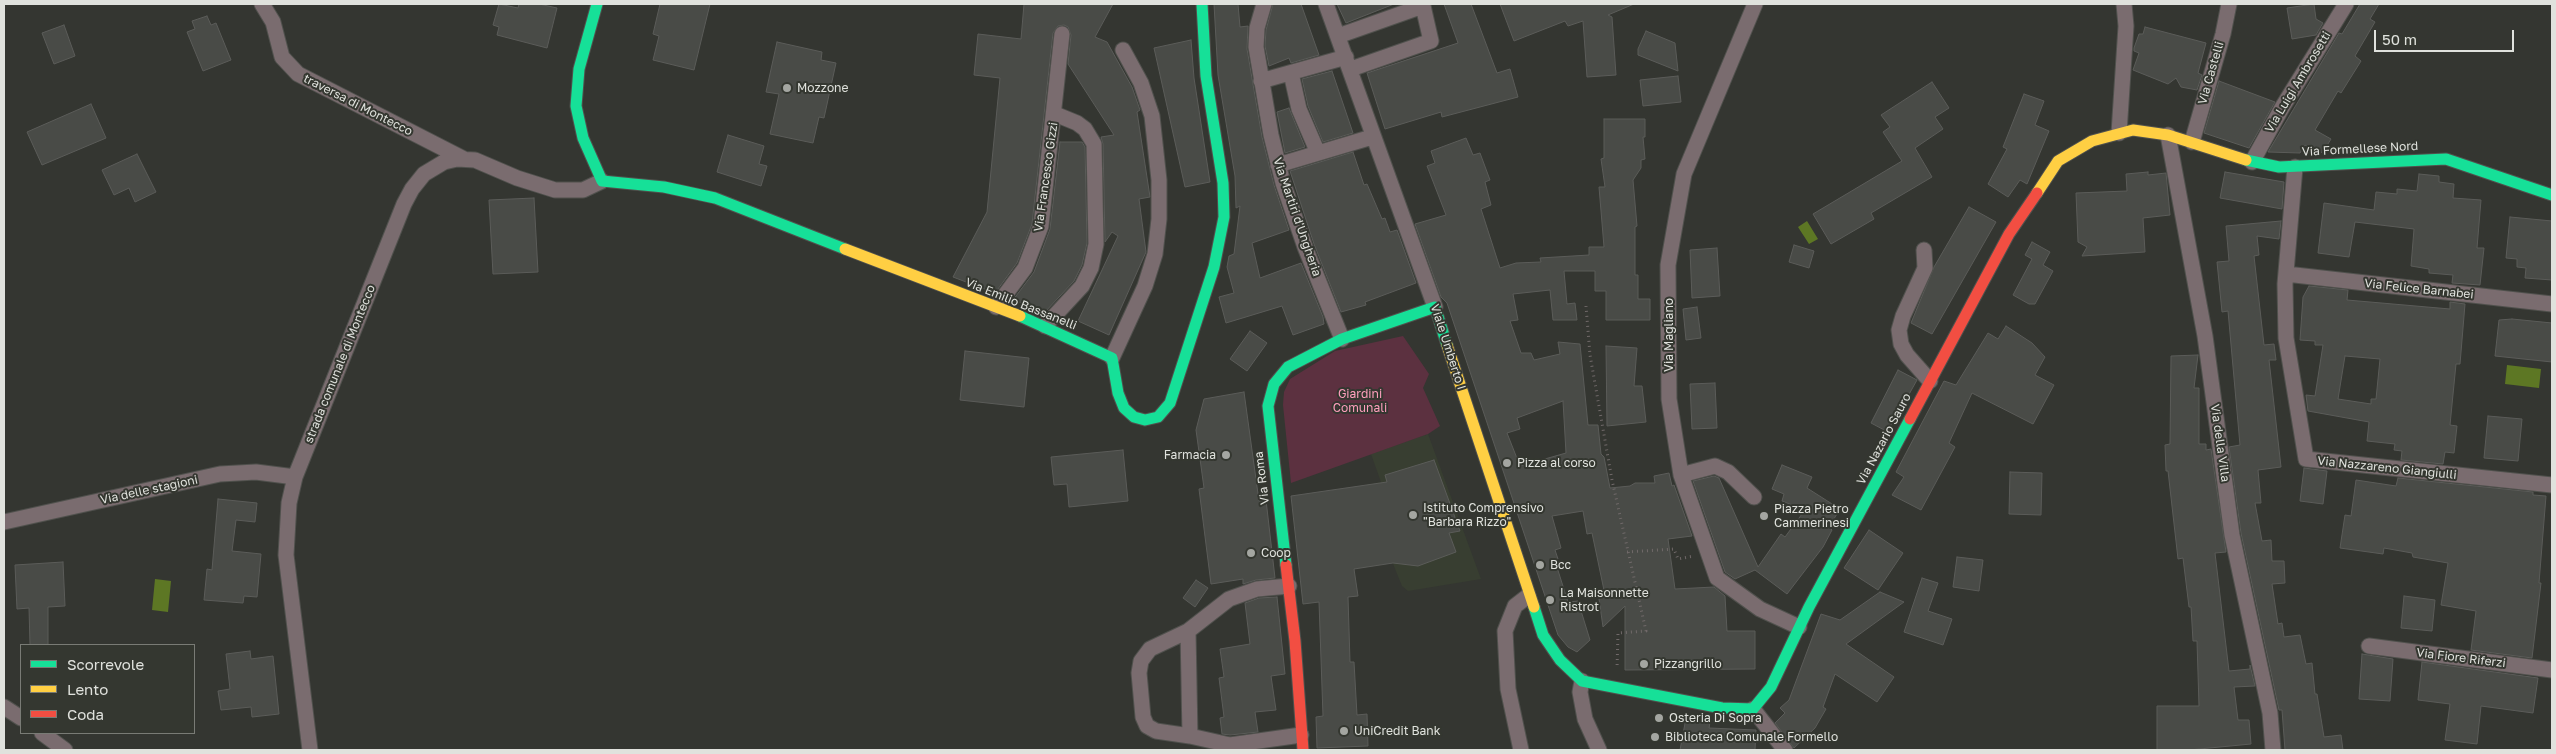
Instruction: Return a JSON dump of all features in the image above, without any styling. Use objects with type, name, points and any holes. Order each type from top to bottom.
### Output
[{"type":"street","name":"traversa di Montecco","points":[[262,4],[273,22],[282,57],[298,74],[464,159]]},
{"type":"street","points":[[596,4],[579,69],[576,106],[583,138],[602,181]]},
{"type":"street","points":[[1123,50],[1141,84],[1152,116],[1159,180],[1159,219],[1156,248],[1145,286],[1112,358],[1118,393],[1124,408],[1134,417],[1145,420],[1163,414],[1170,403],[1214,267],[1223,225],[1224,194],[1205,66],[1202,4]]},
{"type":"street","name":"Via Martiri d'Ungheria","points":[[1264,4],[1256,37],[1261,81],[1278,165],[1305,247],[1342,339]]},
{"type":"street","name":"Viale Umberto I","points":[[1326,4],[1348,63],[1372,137],[1435,307],[1528,596],[1543,635],[1560,660],[1582,681]]},
{"type":"street","name":"Via Magliano","points":[[1755,4],[1684,174],[1668,265],[1669,399],[1680,475],[1717,578],[1760,609],[1799,627]]},
{"type":"street","points":[[2119,133],[2126,26],[2124,4]]},
{"type":"street","name":"Via Castelli","points":[[2192,142],[2223,34],[2229,4]]},
{"type":"street","name":"Via Luigi Ambrosetti","points":[[2252,162],[2283,106],[2346,4]]},
{"type":"street","points":[[1261,81],[1291,73],[1348,63],[1431,41],[1425,5],[1338,36]]},
{"type":"street","name":"Via Francesco Gizzi","points":[[996,307],[1025,268],[1038,238],[1046,196],[1062,34]]},
{"type":"street","points":[[1291,73],[1300,109],[1318,153]]},
{"type":"street","points":[[1045,326],[1085,281],[1094,260],[1096,239],[1094,144],[1090,136],[1077,123],[1054,114]]},
{"type":"street","name":"Via Nazario Sauro","points":[[1753,710],[1771,687],[1799,627],[2009,234],[2058,161],[2092,141],[2119,133],[2133,130],[2168,135]]},
{"type":"street","name":"Via Formellese Nord","points":[[2168,135],[2252,162],[2279,167],[2446,158],[2552,194]]},
{"type":"street","name":"Via della Villa","points":[[2168,135],[2205,336],[2232,535],[2270,713],[2273,750]]},
{"type":"street","points":[[1278,165],[1372,137]]},
{"type":"street","name":"strada comunale di Montecco","points":[[310,750],[286,555],[287,516],[295,477],[412,189],[424,174],[435,166],[464,159],[487,164],[516,178],[555,190],[583,190],[602,181]]},
{"type":"street","name":"Via Nazzareno Giangiulli","points":[[2295,167],[2286,274],[2286,338],[2306,459],[2552,486]]},
{"type":"street","name":"Via Emilio Bassanelli","points":[[602,181],[664,187],[715,198],[1045,326],[1112,358]]},
{"type":"street","points":[[1924,250],[1925,268],[1903,316],[1899,330],[1901,344],[1907,355],[1930,381]]},
{"type":"street","name":"Via Felice Barnabei","points":[[2286,274],[2552,304]]},
{"type":"street","name":"Via Roma","points":[[1302,750],[1289,586],[1269,413],[1270,394],[1276,379],[1288,367],[1342,339],[1435,307]]},
{"type":"street","points":[[1680,475],[1715,466],[1728,472],[1754,497]]},
{"type":"street","name":"Via delle stagioni","points":[[4,522],[226,473],[256,472],[295,477]]},
{"type":"street","points":[[1289,586],[1242,593],[1224,603],[1188,631],[1150,649],[1141,661],[1139,672],[1143,717],[1147,726],[1162,733],[1238,745],[1301,735]]},
{"type":"street","points":[[1521,750],[1508,689],[1505,631],[1515,606],[1528,596]]},
{"type":"street","points":[[1188,631],[1190,736]]},
{"type":"street","name":"Via Fiore Riferzi","points":[[2369,646],[2552,670]]},
{"type":"street","points":[[1599,750],[1585,719],[1580,692],[1582,681],[1722,708],[1753,710],[1785,750]]},
{"type":"street","points":[[4,707],[20,717]]},
{"type":"street","points":[[43,734],[65,750]]},
{"type":"path","points":[[1586,306],[1590,355],[1627,552],[1646,631],[1618,633],[1616,689]]},
{"type":"path","points":[[1627,552],[1674,549],[1678,559],[1708,553]]},
{"type":"shaded area","points":[[1807,221],[1818,239],[1809,244],[1798,227]]},
{"type":"shaded area","points":[[2507,365],[2541,369],[2539,388],[2505,384]]},
{"type":"shaded area","name":"Istituto Comprensivo \"Barbara Rizzo\"","points":[[1428,434],[1481,579],[1408,591],[1402,586],[1385,544],[1366,485],[1381,482],[1371,454]]},
{"type":"shaded area","points":[[155,579],[171,581],[168,612],[152,610]]},
{"type":"green space","name":"Giardini Comunali","points":[[1403,336],[1429,374],[1423,388],[1440,426],[1428,434],[1291,483],[1283,405],[1284,392],[1290,379],[1335,351]]},
{"type":"building","points":[[499,4],[518,8],[519,4],[539,4],[557,8],[547,48],[497,35],[499,27],[493,25]]},
{"type":"building","points":[[660,4],[710,4],[694,70],[653,60],[659,36],[653,34]]},
{"type":"building","points":[[1024,4],[1113,4],[1095,37],[1107,42],[1132,87],[1140,110],[1137,112],[1150,197],[1139,199],[1146,252],[1109,335],[1078,321],[1118,236],[1112,232],[1105,242],[1103,144],[1101,137],[1114,135],[1068,64],[1071,35],[1068,27],[1064,25],[1058,26],[1053,33],[1032,224],[1017,263],[995,293],[953,277],[987,212],[1000,78],[974,75],[978,34],[1021,39]]},
{"type":"building","points":[[1214,4],[1238,4],[1240,27],[1248,26],[1247,49],[1262,137],[1274,185],[1289,230],[1252,243],[1260,278],[1301,263],[1323,317],[1324,324],[1293,335],[1282,306],[1226,323],[1219,297],[1234,293],[1227,267],[1229,256],[1234,254],[1240,206],[1236,208],[1235,176],[1218,75]]},
{"type":"building","points":[[1273,4],[1301,4],[1319,55],[1291,63],[1289,58],[1269,66],[1265,46],[1266,30]]},
{"type":"building","points":[[1337,4],[1394,4],[1346,23]]},
{"type":"building","points":[[1444,4],[1471,4],[1497,73],[1510,69],[1518,97],[1442,117],[1441,112],[1385,129],[1367,73],[1458,43]]},
{"type":"building","points":[[1500,4],[1634,4],[1608,15],[1612,17],[1616,75],[1587,77],[1583,21],[1568,26],[1565,21],[1514,41]]},
{"type":"building","points":[[2314,4],[2316,19],[2323,23],[2316,35],[2292,39],[2287,8]]},
{"type":"building","points":[[2360,4],[2379,4],[2370,19],[2375,22],[2355,56],[2361,61],[2341,93],[2338,91],[2315,130],[2331,139],[2323,152],[2318,153],[2305,145],[2300,153],[2268,152],[2339,33],[2342,34]]},
{"type":"building","points":[[207,16],[211,25],[216,23],[231,60],[203,71],[187,32],[195,29],[192,21]]},
{"type":"building","points":[[64,25],[75,56],[54,64],[42,33]]},
{"type":"building","points":[[2145,27],[2206,43],[2198,73],[2202,75],[2197,90],[2181,87],[2176,78],[2168,84],[2133,70],[2139,53],[2134,51],[2134,48],[2139,34],[2143,34]]},
{"type":"building","points":[[1646,31],[1675,43],[1678,71],[1638,55],[1638,49]]},
{"type":"building","points":[[1191,40],[1194,78],[1210,182],[1185,187],[1154,48]]},
{"type":"building","points":[[777,42],[822,52],[821,60],[836,63],[824,118],[819,117],[813,143],[770,134],[779,94],[766,92]]},
{"type":"building","points":[[1332,71],[1353,133],[1323,142],[1308,106],[1302,79]]},
{"type":"building","points":[[1678,76],[1681,102],[1643,106],[1640,80]]},
{"type":"building","points":[[2219,81],[2275,102],[2249,148],[2204,133]]},
{"type":"building","points":[[1932,82],[1949,108],[1935,117],[1943,129],[1915,148],[1932,177],[1871,213],[1874,219],[1831,244],[1813,214],[1902,161],[1883,132],[1890,127],[1881,115]]},
{"type":"building","points":[[2024,94],[2044,101],[2035,125],[2049,131],[2027,184],[2020,180],[2008,197],[1988,184],[2007,149],[2003,147]]},
{"type":"building","points":[[91,104],[106,138],[42,165],[27,132]]},
{"type":"building","points":[[1289,108],[1305,147],[1285,153],[1277,112]]},
{"type":"building","points":[[1604,119],[1645,119],[1645,137],[1643,137],[1645,159],[1641,160],[1641,168],[1633,180],[1637,226],[1635,227],[1635,275],[1638,275],[1638,299],[1650,299],[1650,320],[1606,320],[1606,291],[1595,291],[1595,271],[1564,271],[1567,304],[1575,303],[1577,320],[1553,320],[1550,290],[1513,294],[1518,320],[1510,321],[1521,353],[1531,353],[1534,360],[1560,354],[1558,342],[1580,344],[1588,425],[1598,425],[1601,454],[1604,457],[1610,488],[1630,486],[1635,483],[1655,483],[1654,476],[1669,473],[1672,486],[1674,485],[1692,536],[1668,539],[1675,589],[1714,587],[1725,596],[1727,631],[1755,631],[1755,669],[1625,670],[1625,606],[1603,627],[1599,599],[1605,595],[1592,533],[1587,534],[1583,511],[1552,516],[1561,548],[1555,550],[1558,559],[1555,561],[1568,602],[1578,601],[1590,640],[1577,652],[1568,647],[1558,635],[1447,303],[1441,297],[1415,224],[1446,215],[1427,166],[1435,163],[1431,151],[1466,138],[1473,155],[1480,153],[1490,180],[1485,182],[1491,205],[1481,209],[1500,268],[1516,263],[1541,262],[1540,258],[1589,255],[1589,247],[1604,247],[1599,187],[1605,187],[1601,159],[1604,158]],"holes":[[[1563,401],[1566,453],[1520,466],[1507,433],[1520,429],[1517,418]]]},
{"type":"building","points":[[728,135],[764,146],[759,164],[767,166],[761,186],[717,172]]},
{"type":"building","points":[[1060,142],[1082,142],[1085,147],[1087,243],[1082,265],[1074,281],[1045,312],[1013,300],[1034,272],[1050,229]]},
{"type":"building","points":[[1353,152],[1364,185],[1367,184],[1382,219],[1385,218],[1390,232],[1397,230],[1416,283],[1365,302],[1366,305],[1341,312],[1314,244],[1290,171]]},
{"type":"building","points":[[137,154],[156,192],[135,202],[129,188],[114,195],[102,170]]},
{"type":"building","points":[[2148,172],[2148,175],[2166,173],[2170,215],[2143,218],[2145,252],[2082,256],[2087,247],[2078,242],[2076,193],[2127,191],[2126,174]]},
{"type":"building","points":[[2225,172],[2284,182],[2282,209],[2220,198]]},
{"type":"building","points":[[2419,174],[2439,176],[2439,182],[2454,184],[2453,198],[2481,200],[2477,248],[2484,248],[2480,285],[2452,283],[2453,275],[2429,273],[2429,269],[2411,266],[2414,229],[2355,222],[2349,257],[2318,253],[2324,203],[2374,210],[2376,192],[2397,194],[2397,189],[2417,191]]},
{"type":"building","points":[[534,198],[538,272],[493,274],[489,200]]},
{"type":"building","points":[[1969,207],[1996,222],[1932,334],[1911,323],[1934,267]]},
{"type":"building","points":[[2510,217],[2552,221],[2552,280],[2525,278],[2526,268],[2517,267],[2517,259],[2506,258]]},
{"type":"building","points":[[2281,221],[2279,239],[2257,236],[2259,255],[2254,256],[2264,345],[2274,344],[2276,360],[2269,360],[2281,467],[2258,470],[2261,503],[2255,503],[2262,541],[2271,540],[2272,561],[2284,561],[2285,583],[2272,584],[2278,624],[2282,623],[2284,637],[2300,635],[2306,664],[2312,663],[2315,694],[2317,694],[2324,737],[2341,735],[2343,750],[2285,750],[2282,710],[2279,710],[2241,533],[2229,447],[2240,445],[2228,311],[2222,312],[2217,262],[2229,261],[2226,226]]},
{"type":"building","points":[[2032,242],[2050,252],[2043,265],[2053,271],[2035,304],[2029,304],[2013,295],[2032,259],[2025,255]]},
{"type":"building","points":[[1794,245],[1814,251],[1809,268],[1789,262]]},
{"type":"building","points":[[1717,248],[1720,296],[1692,298],[1690,250]]},
{"type":"building","points":[[2309,286],[2348,290],[2347,300],[2450,309],[2450,302],[2465,304],[2460,364],[2456,364],[2450,425],[2457,426],[2454,453],[2445,452],[2443,464],[2401,460],[2402,451],[2394,450],[2395,444],[2367,441],[2369,422],[2308,411],[2306,395],[2315,396],[2323,345],[2315,345],[2315,341],[2300,340],[2303,297]],"holes":[[[2345,356],[2380,359],[2376,399],[2371,399],[2371,404],[2338,399]]]},
{"type":"building","points":[[1697,307],[1701,338],[1686,340],[1683,309]]},
{"type":"building","points":[[2512,319],[2552,323],[2552,362],[2495,356],[2499,320]]},
{"type":"building","points":[[2006,326],[2032,343],[2045,357],[2035,375],[2054,385],[2033,424],[1972,393],[1949,443],[1955,447],[1921,510],[1892,495],[1904,477],[1896,472],[1944,381],[1956,385],[1988,333],[1998,339]]},
{"type":"building","points":[[1250,331],[1267,343],[1247,371],[1230,359]]},
{"type":"building","points":[[1606,346],[1637,348],[1634,386],[1642,386],[1646,422],[1607,426]]},
{"type":"building","points":[[965,351],[1029,358],[1024,407],[960,400]]},
{"type":"building","points":[[2198,355],[2194,388],[2199,388],[2199,444],[2206,444],[2206,450],[2211,449],[2226,552],[2215,553],[2229,671],[2250,669],[2250,665],[2255,686],[2234,687],[2238,720],[2249,720],[2251,744],[2189,750],[2157,750],[2157,706],[2199,706],[2197,641],[2193,641],[2191,607],[2189,607],[2183,558],[2178,559],[2168,471],[2166,471],[2165,445],[2170,444],[2171,356]]},
{"type":"building","points":[[1898,370],[1917,380],[1888,432],[1871,423]]},
{"type":"building","points":[[1715,383],[1717,428],[1692,429],[1690,384]]},
{"type":"building","points":[[1244,392],[1259,501],[1266,500],[1275,578],[1256,580],[1243,584],[1243,579],[1211,584],[1199,489],[1204,488],[1196,430],[1204,399]]},
{"type":"building","points":[[2488,416],[2522,419],[2518,461],[2484,458]]},
{"type":"building","points":[[1123,450],[1128,501],[1069,507],[1067,484],[1054,485],[1051,457]]},
{"type":"building","points":[[1434,460],[1460,531],[1449,533],[1456,552],[1418,566],[1393,563],[1354,569],[1358,596],[1348,597],[1350,662],[1354,662],[1357,715],[1367,714],[1368,746],[1317,748],[1316,717],[1323,716],[1319,602],[1303,604],[1291,496],[1387,482],[1385,475]]},
{"type":"building","points":[[1782,465],[1812,477],[1807,488],[1840,509],[1829,527],[1832,530],[1823,547],[1787,594],[1755,570],[1735,579],[1725,572],[1693,481],[1714,476],[1719,478],[1758,567],[1781,534],[1785,537],[1805,510],[1782,501],[1784,494],[1772,489]]},
{"type":"building","points":[[2304,468],[2327,471],[2323,504],[2300,501]]},
{"type":"building","points":[[2010,472],[2042,473],[2041,515],[2009,514]]},
{"type":"building","points":[[2398,478],[2533,492],[2533,495],[2546,496],[2539,583],[2541,583],[2532,658],[2471,650],[2476,611],[2441,605],[2448,563],[2413,557],[2412,553],[2384,548],[2383,554],[2340,548],[2345,515],[2351,516],[2356,480],[2396,486]]},
{"type":"building","points":[[218,499],[257,503],[255,522],[236,520],[232,551],[261,554],[257,597],[244,596],[243,603],[204,600],[207,569],[212,570]]},
{"type":"building","points":[[1869,530],[1903,553],[1878,590],[1844,568]]},
{"type":"building","points":[[1957,557],[1983,560],[1979,591],[1953,587]]},
{"type":"building","points":[[63,562],[65,606],[48,607],[48,644],[30,644],[29,608],[17,609],[15,565]]},
{"type":"building","points":[[1922,578],[1938,583],[1928,611],[1952,619],[1943,645],[1904,632]]},
{"type":"building","points":[[1196,580],[1208,588],[1195,607],[1183,598]]},
{"type":"building","points":[[1880,592],[1904,602],[1846,644],[1894,677],[1877,702],[1835,674],[1823,707],[1826,709],[1815,728],[1794,748],[1775,723],[1785,713],[1780,708],[1789,700],[1821,614],[1840,620]]},
{"type":"building","points":[[2404,596],[2435,600],[2432,631],[2401,628]]},
{"type":"building","points":[[1277,597],[1285,674],[1271,676],[1276,710],[1255,712],[1258,732],[1222,734],[1220,718],[1224,717],[1219,678],[1224,677],[1220,649],[1250,644],[1245,603],[1259,598]]},
{"type":"building","points":[[250,651],[251,659],[273,656],[279,714],[252,717],[251,707],[221,710],[218,691],[230,689],[226,654]]},
{"type":"building","points":[[2362,654],[2393,659],[2390,701],[2359,699]]},
{"type":"building","points":[[2422,662],[2538,678],[2533,713],[2481,706],[2477,744],[2445,740],[2450,704],[2418,700]]},
{"type":"building","points":[[1686,718],[1710,722],[1709,728],[1756,730],[1755,750],[1680,750]]},
{"type":"traffic: fast","points":[[597,4],[579,69],[576,106],[583,138],[602,181],[664,187],[715,198],[845,249]]},
{"type":"traffic: fast","points":[[1020,316],[1112,358],[1118,393],[1124,408],[1134,417],[1145,420],[1158,417],[1170,403],[1214,267],[1224,217],[1223,183],[1206,76],[1202,4]]},
{"type":"traffic: fast","points":[[2246,160],[2279,167],[2446,159],[2552,195]]},
{"type":"traffic: fast","points":[[1286,565],[1268,406],[1274,384],[1288,367],[1342,339],[1435,307],[1447,345]]},
{"type":"traffic: fast","points":[[1534,607],[1543,635],[1560,660],[1582,681],[1722,708],[1753,709],[1771,687],[1809,607],[1910,419]]},
{"type":"traffic: slow","points":[[2037,193],[2058,161],[2092,141],[2133,130],[2168,135],[2246,160]]},
{"type":"traffic: slow","points":[[845,249],[1020,316]]},
{"type":"traffic: slow","points":[[1447,345],[1534,607]]},
{"type":"traffic: jam","points":[[1910,419],[2009,234],[2037,193]]},
{"type":"traffic: jam","points":[[1286,565],[1295,641],[1303,750]]},
{"type":"place","name":"Mozzone","points":[[787,88]]},
{"type":"place","name":"Farmacia","points":[[1226,455]]},
{"type":"place","name":"Pizza al corso","points":[[1507,463]]},
{"type":"place","name":"Istituto Comprensivo \"Barbara Rizzo\"","points":[[1413,515]]},
{"type":"place","name":"Piazza Pietro Cammerinesi","points":[[1764,516]]},
{"type":"place","name":"Coop","points":[[1251,553]]},
{"type":"place","name":"Bcc","points":[[1540,565]]},
{"type":"place","name":"La Maisonnette Ristrot","points":[[1550,600]]},
{"type":"place","name":"Pizzangrillo","points":[[1644,664]]},
{"type":"place","name":"Osteria Di Sopra","points":[[1659,718]]},
{"type":"place","name":"UniCredit Bank","points":[[1344,731]]},
{"type":"place","name":"Biblioteca Comunale Formello","points":[[1655,737]]}]
